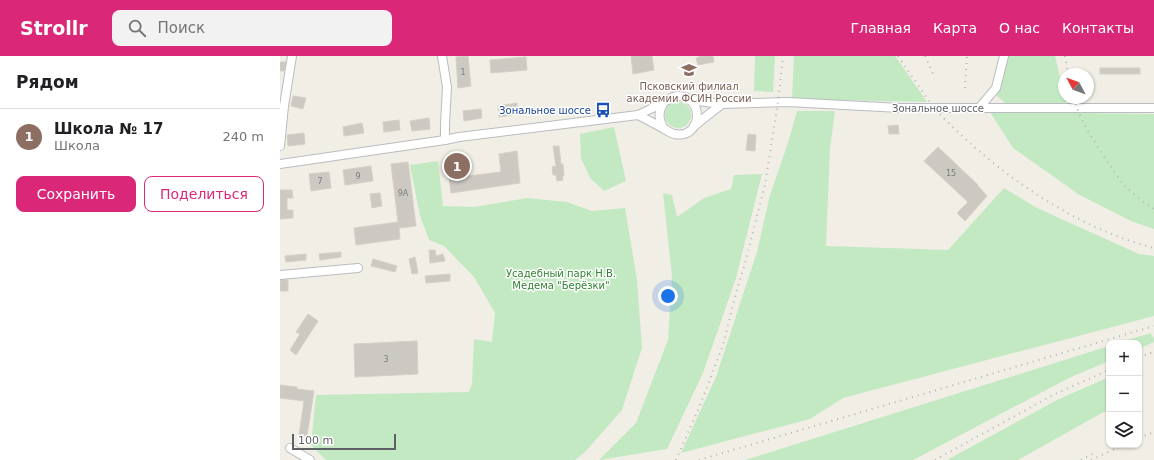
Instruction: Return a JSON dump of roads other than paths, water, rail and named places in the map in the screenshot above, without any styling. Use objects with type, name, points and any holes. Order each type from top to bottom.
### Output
[{"type":"street","points":[[280,146],[284,106],[292,56]]},
{"type":"street","points":[[434,56],[443,58],[447,87],[445,140]]},
{"type":"street","points":[[979,108],[996,88],[1004,56]]},
{"type":"street","name":"Зональное шоссе","points":[[280,164],[459,137],[638,115],[676,96],[689,100],[722,104],[788,102],[876,107],[1154,108]]},
{"type":"street","points":[[689,100],[697,111],[697,119],[694,126]]},
{"type":"street","points":[[664,102],[660,108],[659,114],[660,123],[665,129]]},
{"type":"street","points":[[638,115],[672,134],[680,134],[688,132],[722,104]]},
{"type":"street","points":[[280,275],[358,268]]},
{"type":"street","points":[[290,448],[310,460]]},
{"type":"railway","points":[[676,460],[701,403],[723,345],[744,267],[765,185],[778,102],[783,56]]},
{"type":"railway","points":[[898,56],[934,108],[956,131],[1007,174],[1063,211],[1093,226],[1154,248]]},
{"type":"railway","points":[[925,56],[935,78]]},
{"type":"railway","points":[[965,88],[967,56]]},
{"type":"railway","points":[[1065,56],[1067,68]]},
{"type":"railway","points":[[1076,104],[1080,116],[1090,134],[1120,180],[1134,194],[1154,209]]},
{"type":"railway","points":[[699,460],[1154,326]]},
{"type":"railway","points":[[1142,356],[1154,352]]},
{"type":"railway","points":[[935,460],[1053,395],[1106,371]]},
{"type":"railway","points":[[1142,437],[1154,432]]},
{"type":"railway","points":[[1091,460],[1117,448]]},
{"type":"railway","points":[[1081,460],[1096,452]]},
{"type":"place","name":"Псковский филиал академии ФСИН России","points":[[689,70]]},
{"type":"place","name":"Зональное шоссе","points":[[603,110]]},
{"type":"place","name":"Школа № 17","points":[[457,166]]},
{"type":"park label","name":"Усадебный парк Н.В. Медема \"Берёзки\"","points":[[561,278]]}]
